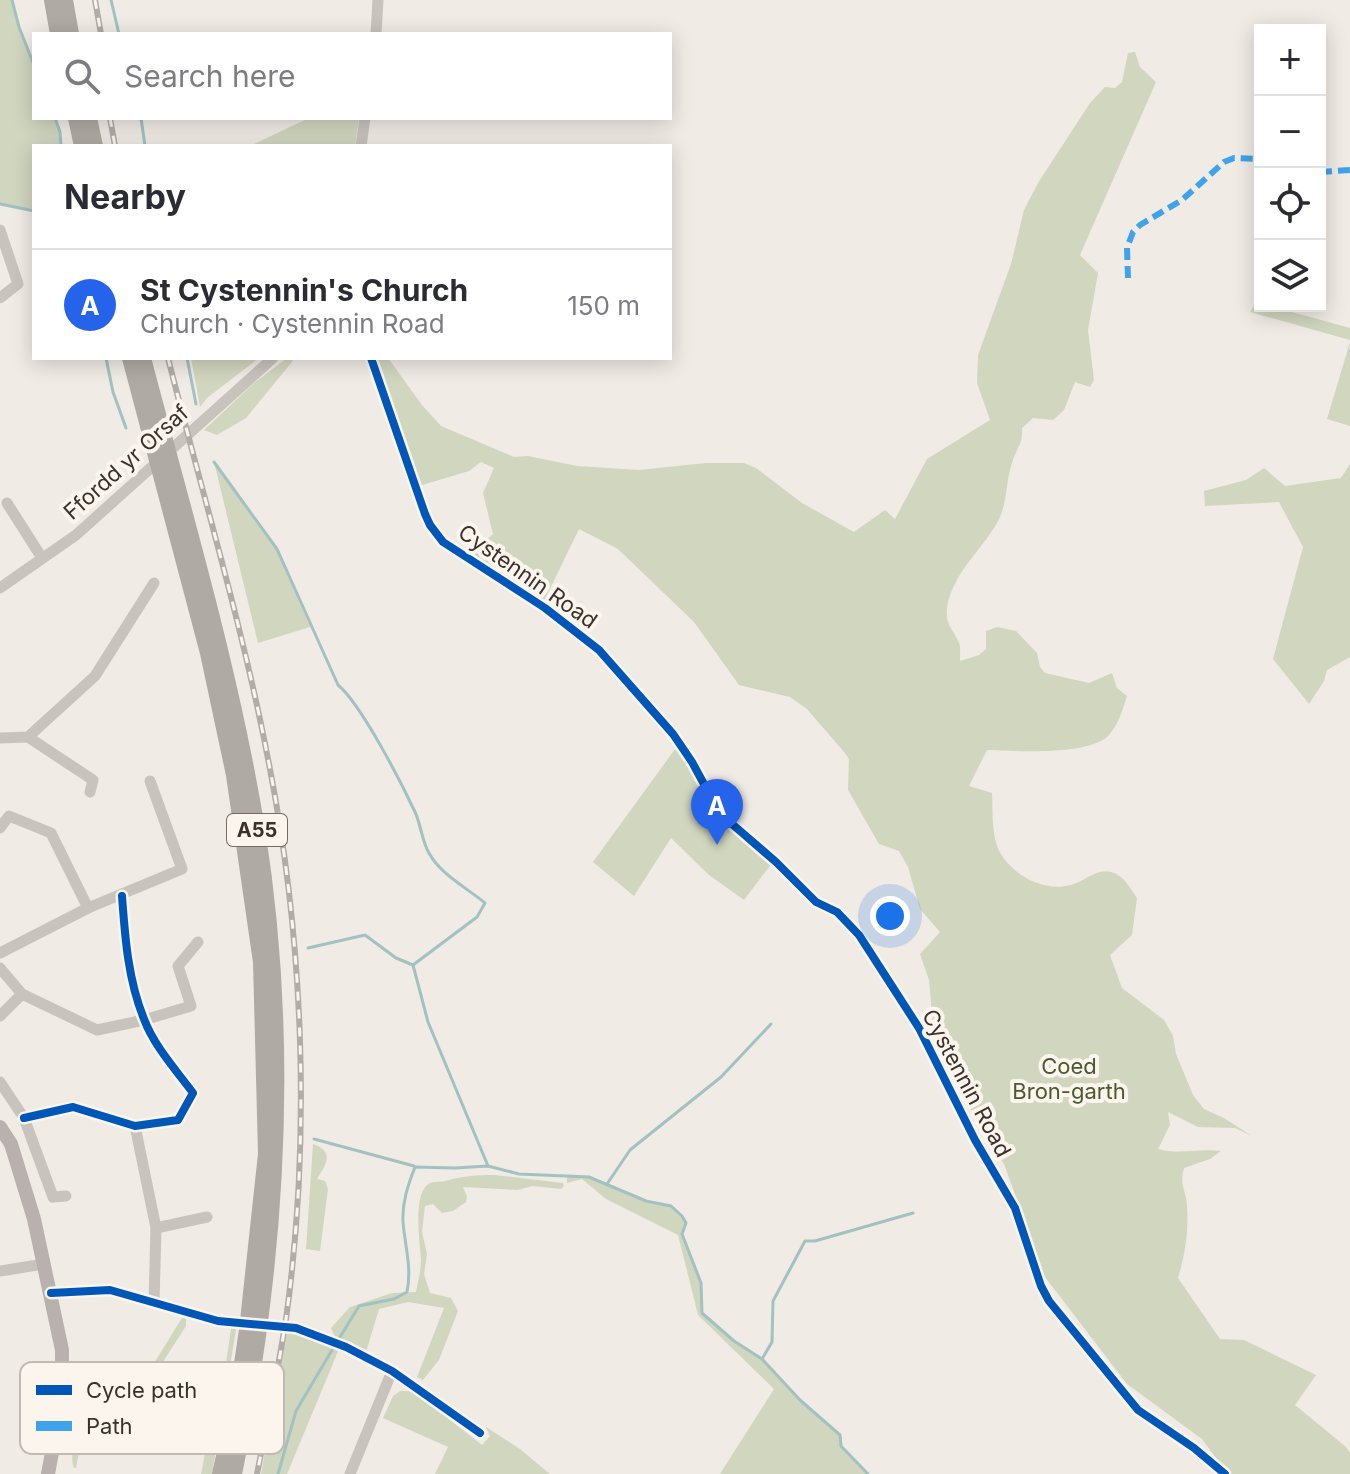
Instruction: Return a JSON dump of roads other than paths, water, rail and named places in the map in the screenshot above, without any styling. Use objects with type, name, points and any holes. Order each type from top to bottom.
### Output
[{"type":"highway","points":[[52,0],[58,32]]},
{"type":"highway","points":[[65,0],[71,32]]},
{"type":"highway","points":[[76,120],[82,144]]},
{"type":"highway","points":[[89,120],[95,144]]},
{"type":"highway","name":"A55","points":[[131,360],[208,653],[234,775],[261,962],[266,1154],[255,1323],[246,1362]]},
{"type":"highway","name":"A55","points":[[144,360],[229,685],[257,828],[267,906],[274,983],[276,1153],[250,1362]]},
{"type":"highway","name":"A55","points":[[220,1474],[225,1454]]},
{"type":"highway","name":"A55","points":[[234,1474],[237,1454]]},
{"type":"main road","points":[[0,1127],[11,1144],[34,1219],[63,1362]]},
{"type":"main road","points":[[48,1474],[52,1454]]},
{"type":"street","points":[[376,32],[378,0]]},
{"type":"street","points":[[361,144],[365,120]]},
{"type":"street","points":[[0,230],[18,284],[0,298]]},
{"type":"street","name":"Ffordd yr Orsaf","points":[[0,588],[76,535],[271,360]]},
{"type":"street","name":"Cystennin Road","points":[[372,360],[425,514],[435,534],[466,558],[545,608],[599,650],[673,734],[711,797],[732,824],[816,902],[837,912],[859,935],[919,1028],[975,1140],[1015,1208],[1049,1301],[1138,1410],[1194,1448],[1225,1474]]},
{"type":"street","points":[[7,503],[42,558]]},
{"type":"street","points":[[28,737],[95,676],[154,583]]},
{"type":"street","points":[[0,738],[28,737],[93,780],[90,792]]},
{"type":"street","points":[[0,953],[88,908],[182,869],[150,781]]},
{"type":"street","points":[[0,828],[9,816],[51,833],[88,908]]},
{"type":"street","points":[[24,1118],[73,1107],[135,1126],[178,1120],[193,1093],[144,1020],[127,955],[122,896]]},
{"type":"street","points":[[0,968],[22,994],[97,1030],[191,1006],[178,966],[198,942]]},
{"type":"street","points":[[0,1016],[22,994]]},
{"type":"street","points":[[0,1082],[24,1118],[53,1197],[66,1196]]},
{"type":"street","points":[[135,1126],[156,1228],[154,1303]]},
{"type":"street","points":[[156,1228],[207,1217]]},
{"type":"street","points":[[0,1271],[44,1264]]},
{"type":"street","points":[[51,1293],[110,1290],[218,1321],[296,1328],[346,1347],[392,1371],[480,1433]]},
{"type":"street","points":[[350,1474],[392,1371]]},
{"type":"waterway","points":[[12,0],[32,60]]},
{"type":"waterway","points":[[111,0],[119,32]]},
{"type":"waterway","points":[[56,120],[61,144]]},
{"type":"waterway","points":[[141,120],[145,144]]},
{"type":"waterway","points":[[0,204],[32,211]]},
{"type":"waterway","points":[[106,360],[113,392],[126,428]]},
{"type":"waterway","points":[[187,360],[196,404]]},
{"type":"waterway","points":[[214,462],[277,549],[338,685],[358,709],[391,764],[415,812],[429,853],[447,874],[485,903],[477,917],[413,965],[428,1022],[488,1166]]},
{"type":"waterway","points":[[308,948],[365,935],[396,958],[413,965]]},
{"type":"waterway","points":[[607,1184],[630,1150],[721,1077],[771,1024]]},
{"type":"waterway","points":[[314,1139],[414,1166]]},
{"type":"waterway","points":[[340,1337],[359,1306],[394,1299],[407,1292],[403,1215],[415,1167],[488,1166],[519,1174],[589,1177],[646,1201],[671,1206],[682,1216],[686,1223],[682,1234],[701,1283],[702,1313],[734,1341],[762,1359],[800,1400],[840,1435],[841,1446],[868,1474]]},
{"type":"waterway","points":[[762,1359],[772,1342],[773,1301],[805,1241],[815,1241],[913,1213]]},
{"type":"waterway","points":[[284,1453],[296,1411],[332,1350]]},
{"type":"waterway","points":[[278,1474],[284,1454]]},
{"type":"railway","points":[[95,0],[101,32]]},
{"type":"railway","points":[[110,120],[115,144]]},
{"type":"railway","points":[[169,360],[259,713],[290,901],[300,1041],[301,1111],[294,1251],[278,1362]]},
{"type":"railway","points":[[257,1474],[261,1454]]},
{"type":"place","name":"St Cystennin's Church","points":[[717,845]]},
{"type":"park label","name":"Coed Bron-garth","points":[[1069,1078]]}]
